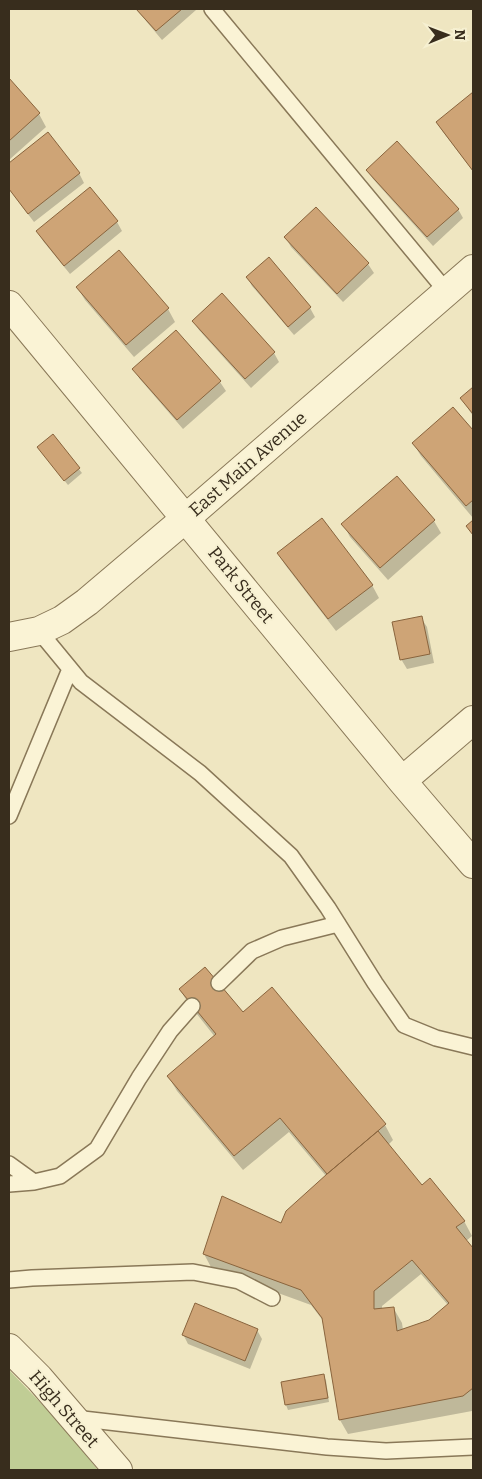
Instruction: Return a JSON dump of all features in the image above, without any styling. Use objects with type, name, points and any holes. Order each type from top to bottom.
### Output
[{"type":"street","name":"East Main Avenue","points":[[9,637],[38,631],[62,620],[87,602],[473,269]]},
{"type":"street","name":"Park Street","points":[[9,305],[473,864]]},
{"type":"street","points":[[402,780],[473,720]]},
{"type":"street","name":"High Street","points":[[9,1348],[39,1378],[118,1470]]},
{"type":"lane","points":[[212,9],[447,292]]},
{"type":"lane","points":[[38,631],[81,682],[200,773],[291,856],[404,1025],[436,1038],[473,1047]]},
{"type":"lane","points":[[9,816],[70,669]]},
{"type":"lane","points":[[219,983],[252,951],[282,938],[338,924]]},
{"type":"lane","points":[[9,1184],[34,1182],[60,1176],[97,1149],[139,1078],[170,1031],[192,1006]]},
{"type":"lane","points":[[9,1164],[34,1182]]},
{"type":"lane","points":[[9,1280],[193,1272],[239,1281],[272,1298]]},
{"type":"lane","points":[[74,1418],[327,1447],[386,1451],[473,1448]]},
{"type":"green space","points":[[9,1370],[60,1423],[98,1470],[9,1470]]},
{"type":"building","points":[[136,9],[182,9],[156,31]]},
{"type":"building","points":[[9,78],[40,113],[9,141]]},
{"type":"building","points":[[473,92],[473,171],[436,122]]},
{"type":"building","points":[[48,132],[80,173],[28,214],[9,189],[9,163]]},
{"type":"building","points":[[397,141],[459,209],[427,237],[366,170]]},
{"type":"building","points":[[90,187],[118,221],[64,266],[36,231]]},
{"type":"building","points":[[316,207],[369,263],[337,294],[284,237]]},
{"type":"building","points":[[119,250],[169,308],[126,345],[76,287]]},
{"type":"building","points":[[269,257],[311,307],[288,327],[246,277]]},
{"type":"building","points":[[222,293],[275,352],[245,379],[192,321]]},
{"type":"building","points":[[176,330],[221,381],[177,420],[132,369]]},
{"type":"building","points":[[473,387],[473,414],[460,398]]},
{"type":"building","points":[[453,407],[473,430],[473,500],[466,506],[412,443]]},
{"type":"building","points":[[53,434],[80,468],[64,481],[37,447]]},
{"type":"building","points":[[397,476],[435,520],[380,568],[341,524]]},
{"type":"building","points":[[322,518],[373,585],[328,619],[277,553]]},
{"type":"building","points":[[473,520],[473,535],[466,526]]},
{"type":"building","points":[[422,616],[430,654],[400,660],[392,622]]},
{"type":"building","points":[[205,967],[243,1012],[272,987],[386,1124],[327,1174],[280,1118],[234,1156],[167,1076],[216,1034],[179,989]]},
{"type":"building","points":[[378,1131],[422,1185],[430,1178],[465,1221],[456,1227],[473,1248],[473,1388],[463,1396],[339,1420],[322,1318],[301,1290],[203,1254],[222,1196],[281,1223],[286,1211]],"holes":[[[412,1260],[449,1303],[429,1320],[397,1331],[394,1307],[374,1309],[374,1291]]]},
{"type":"building","points":[[195,1303],[258,1329],[245,1361],[182,1335]]},
{"type":"building","points":[[324,1374],[328,1398],[285,1405],[281,1382]]}]
